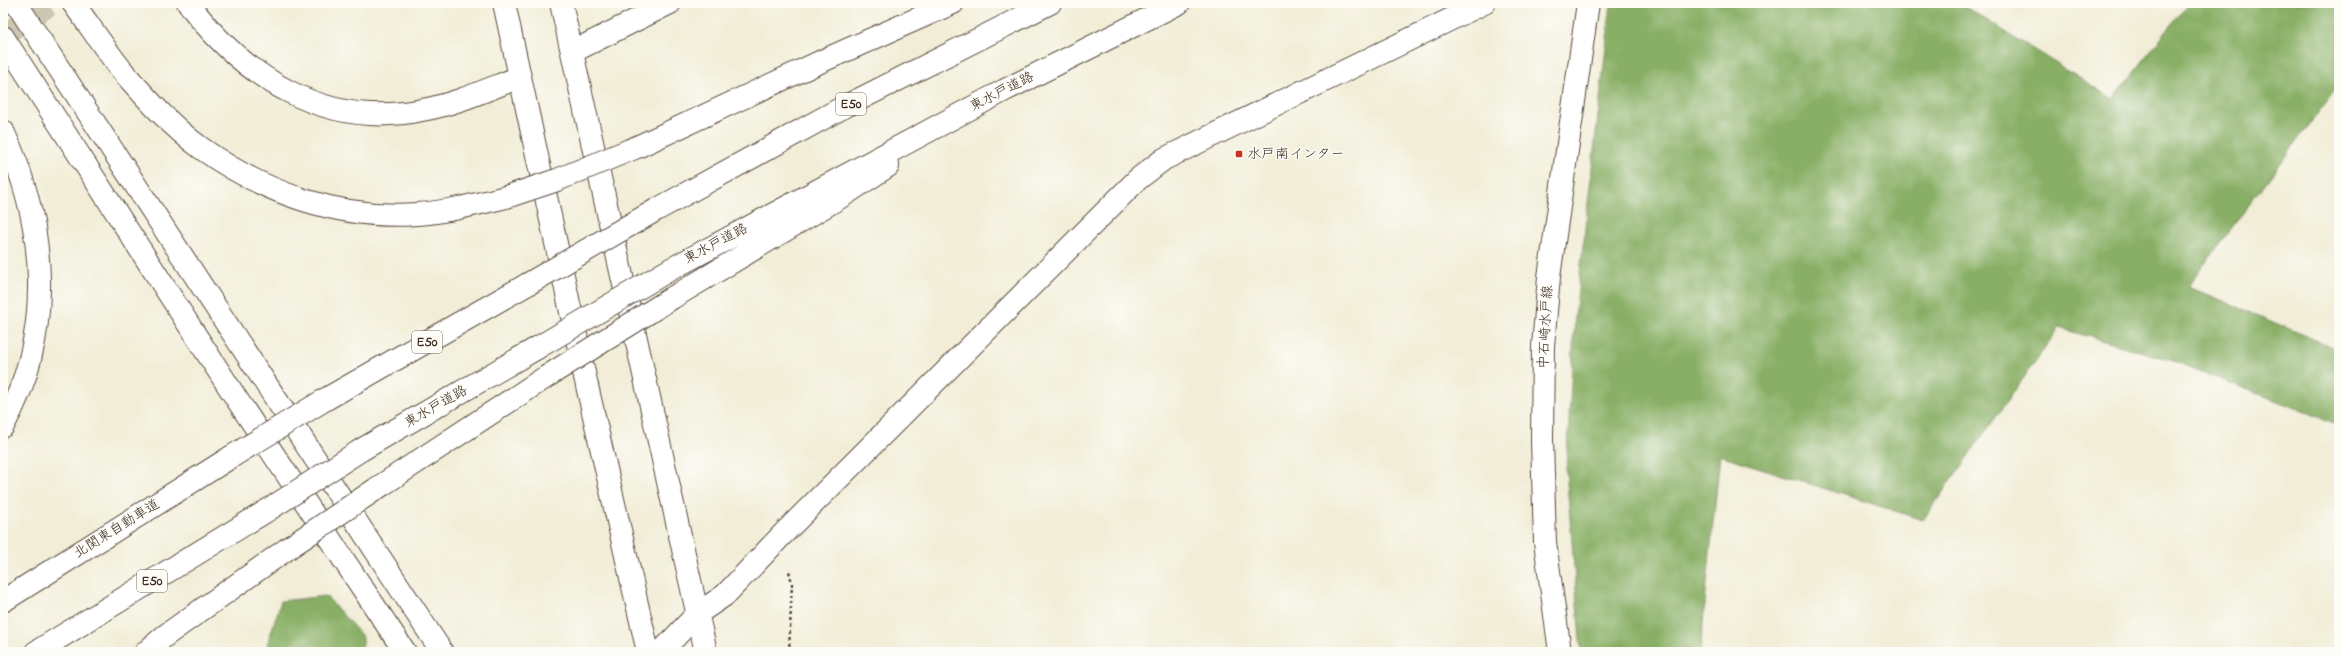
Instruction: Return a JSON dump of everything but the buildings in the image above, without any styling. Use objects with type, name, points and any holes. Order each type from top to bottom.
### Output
[{"type":"main road","points":[[16,3],[442,652]]},
{"type":"main road","points":[[73,3],[125,73],[161,112],[200,147],[240,173],[288,195],[335,208],[375,213],[416,214],[459,208],[506,197],[557,180],[637,147],[822,61],[953,3]]},
{"type":"main road","points":[[188,3],[224,45],[249,68],[272,84],[318,104],[350,112],[385,113],[422,110],[459,100],[520,77]]},
{"type":"main road","points":[[504,3],[585,377],[648,652]]},
{"type":"main road","points":[[561,3],[706,652]]},
{"type":"main road","points":[[572,52],[670,3]]},
{"type":"main road","name":"北関東自動車道","points":[[3,601],[326,399],[656,210],[840,109],[1050,3]]},
{"type":"main road","name":"東水戸道路","points":[[36,652],[268,510],[361,450],[671,269],[1005,90],[1179,3]]},
{"type":"main road","points":[[661,652],[697,614],[725,595],[782,535],[1138,179],[1164,159],[1484,3]]},
{"type":"main road","name":"中石崎水戸線","points":[[1560,652],[1545,542],[1542,440],[1543,346],[1549,278],[1588,3]]},
{"type":"main road","points":[[3,37],[238,401],[405,652]]},
{"type":"main road","points":[[146,652],[166,635],[287,549],[546,376],[672,298],[844,195],[1005,90]]},
{"type":"main road","points":[[3,131],[26,190],[36,232],[40,282],[37,332],[27,371],[3,426]]},
{"type":"path","points":[[782,535],[792,582],[789,652]]},
{"type":"green space","points":[[1611,3],[1959,3],[2113,99],[2189,3],[2339,3],[2339,85],[2188,286],[2339,350],[2339,425],[2171,360],[2059,328],[1923,520],[1720,455],[1700,652],[1581,652],[1566,470],[1575,316]]},
{"type":"green space","points":[[326,596],[363,637],[362,652],[265,652],[281,601]]},
{"type":"tunnel","points":[[3,35],[53,3]]},
{"type":"place","name":"水戸南インター","points":[[1239,154]]}]
